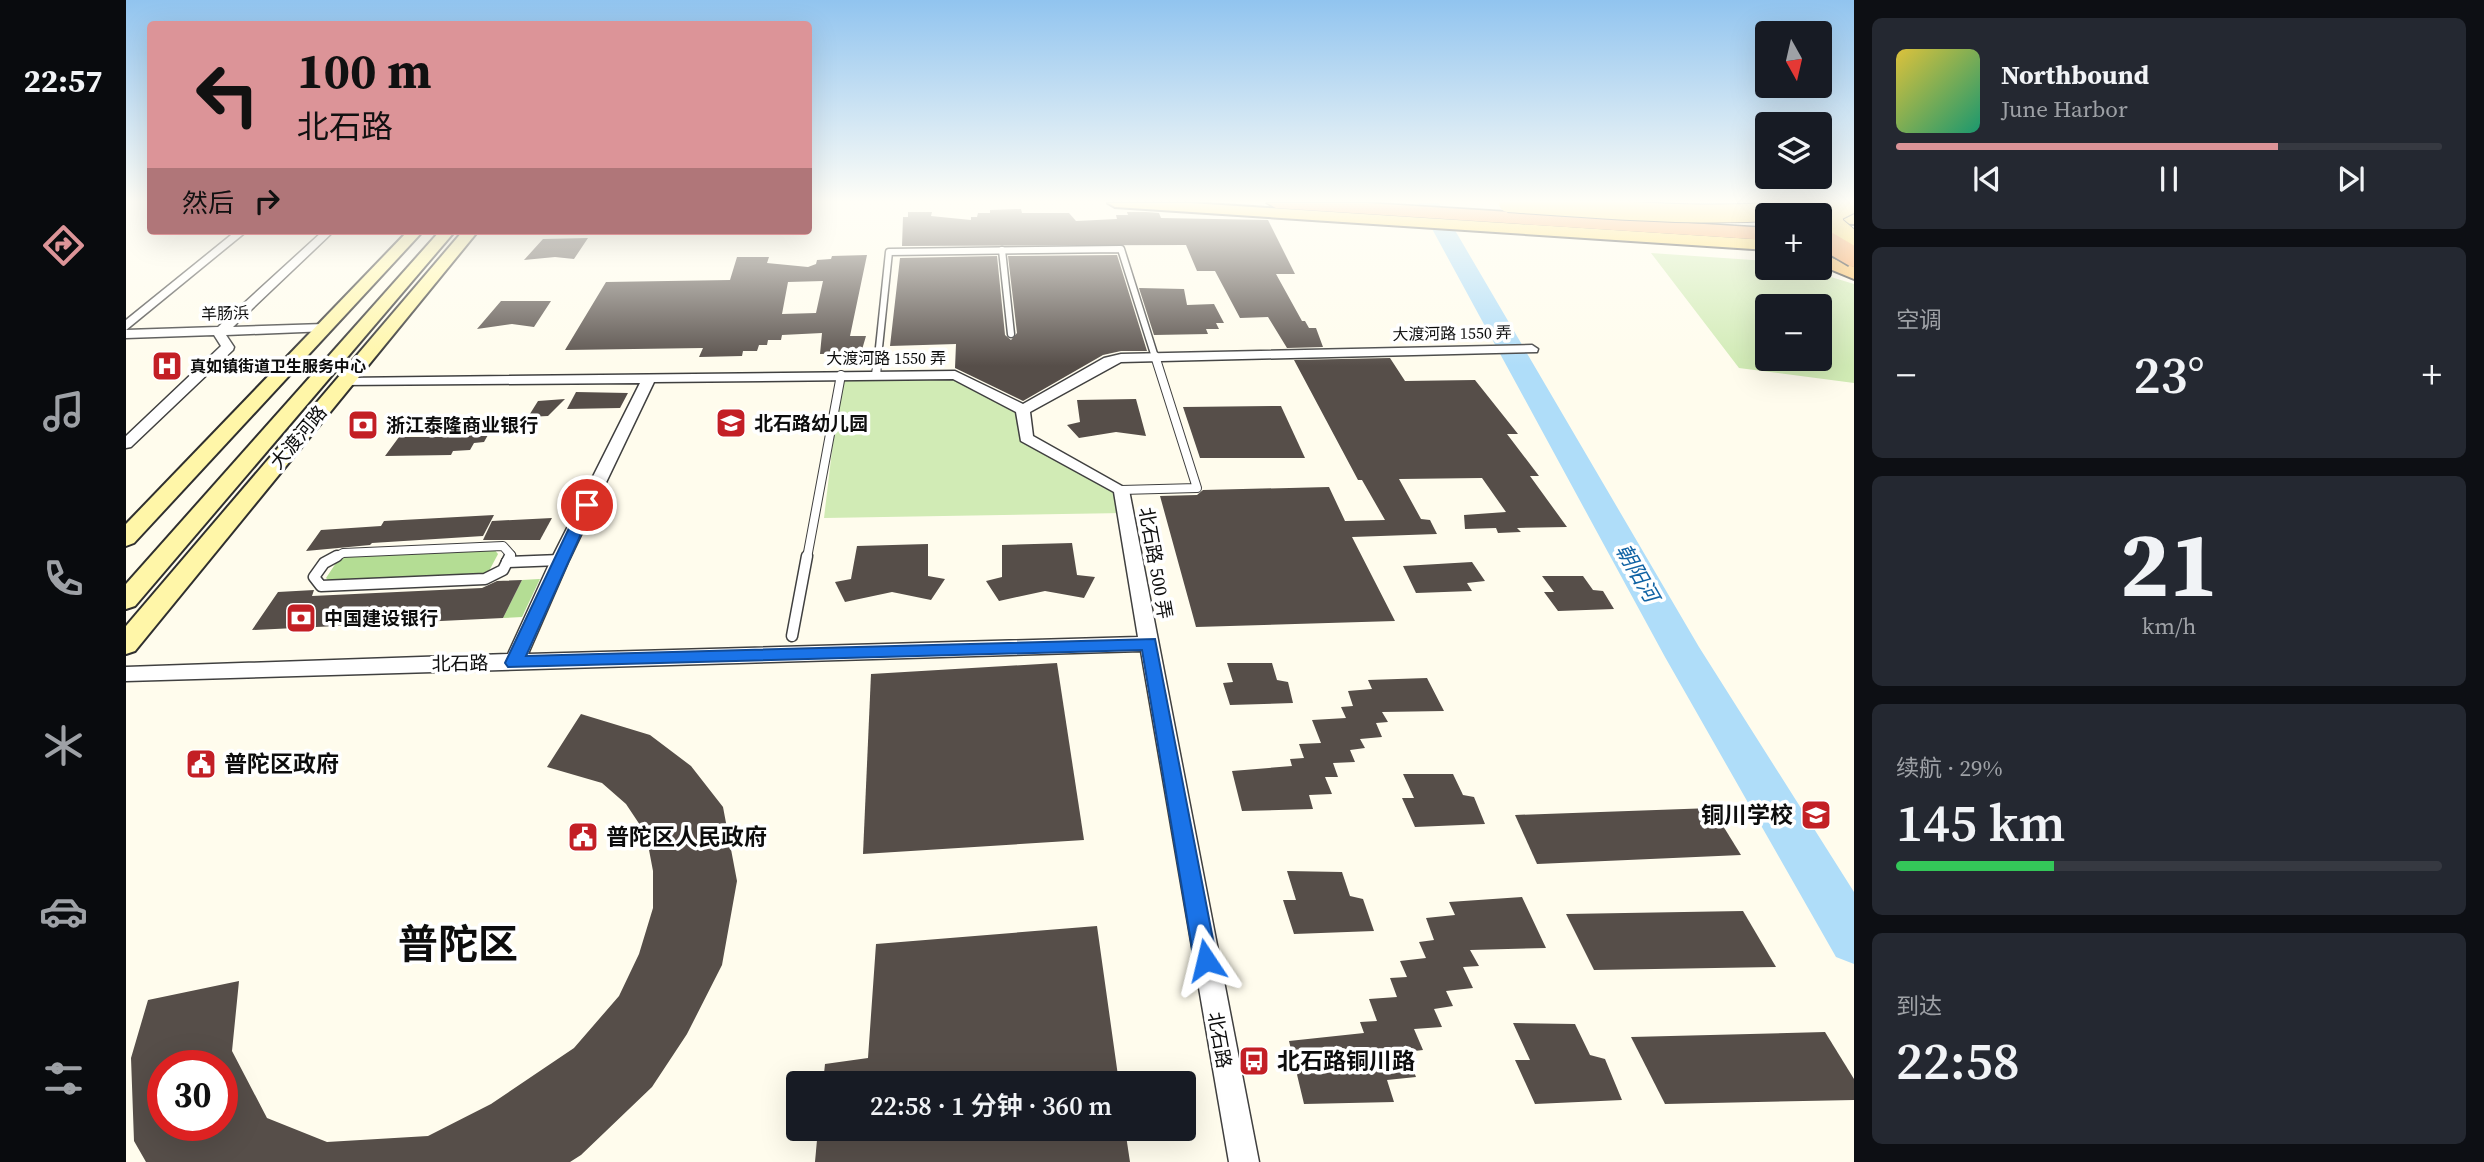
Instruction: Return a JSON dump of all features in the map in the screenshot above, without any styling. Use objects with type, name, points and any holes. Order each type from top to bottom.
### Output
[{"type":"highway","points":[[1832,264],[1854,274]]},
{"type":"main road","points":[[126,538],[391,257]]},
{"type":"main road","name":"大渡河路","points":[[126,600],[317,381],[416,257]]},
{"type":"main road","name":"大渡河路","points":[[126,644],[449,257]]},
{"type":"main road","points":[[221,437],[317,381]]},
{"type":"street","points":[[126,326],[210,257]]},
{"type":"street","points":[[126,444],[228,347],[219,334],[302,257]]},
{"type":"street","name":"羊肠浜","points":[[126,334],[324,328]]},
{"type":"street","name":"大渡河路 1550 弄","points":[[344,382],[955,375],[1023,410],[1109,361],[1154,356],[1532,349]]},
{"type":"street","points":[[514,663],[560,560],[650,377]]},
{"type":"street","name":"北石路 500 弄","points":[[1023,410],[1026,438],[1121,490],[1149,644]]},
{"type":"street","name":"北石路","points":[[126,674],[1149,644],[1244,1162]]},
{"type":"lane","points":[[876,375],[888,257]]},
{"type":"lane","points":[[1003,257],[1011,334]]},
{"type":"lane","points":[[1124,257],[1154,356]]},
{"type":"lane","name":"北石路 500 弄","points":[[1121,490],[1198,488],[1154,356]]},
{"type":"lane","points":[[792,635],[841,375]]},
{"type":"lane","points":[[503,546],[511,555],[508,562],[503,570],[485,579],[321,586],[314,577],[324,563],[343,553],[503,546]]},
{"type":"lane","points":[[508,562],[560,560]]},
{"type":"green space","points":[[1654,257],[1755,260],[1755,280],[1832,280],[1832,277],[1854,284],[1854,383],[1762,371],[1832,371],[1832,294],[1755,294],[1755,370],[1739,368]]},
{"type":"green space","points":[[841,375],[955,375],[1023,410],[1026,438],[1121,490],[1125,513],[824,518]]},
{"type":"green space","points":[[494,549],[498,554],[489,571],[478,576],[330,582],[326,578],[338,560],[347,555]]},
{"type":"green space","points":[[540,579],[522,617],[503,618],[522,580]]},
{"type":"building","points":[[527,257],[553,257],[524,260]]},
{"type":"building","points":[[737,257],[769,257],[767,263],[808,267],[816,264],[817,260],[867,257],[850,336],[866,336],[861,353],[820,354],[822,333],[782,335],[781,340],[768,340],[767,345],[759,345],[757,351],[743,351],[742,356],[699,357],[703,348],[565,350],[606,282],[730,280]],"holes":[[[823,281],[816,313],[782,314],[788,282]]]},
{"type":"building","points":[[997,257],[1005,335],[1011,340],[1017,333],[1008,257],[1118,257],[1147,351],[1121,351],[1103,355],[1023,401],[955,368],[956,344],[890,346],[900,258]]},
{"type":"building","points":[[1191,257],[1287,257],[1295,274],[1276,274],[1302,321],[1305,321],[1309,328],[1316,328],[1323,347],[1287,348],[1268,317],[1240,318],[1215,271],[1197,271]]},
{"type":"building","points":[[1139,288],[1184,289],[1187,305],[1214,304],[1224,323],[1216,323],[1219,329],[1206,329],[1208,334],[1154,335]]},
{"type":"building","points":[[501,301],[551,301],[534,327],[512,324],[477,329]]},
{"type":"building","points":[[1390,358],[1405,381],[1475,380],[1518,434],[1507,434],[1539,476],[1530,476],[1567,527],[1517,528],[1521,532],[1498,533],[1496,528],[1465,529],[1464,515],[1506,512],[1482,478],[1399,479],[1421,519],[1430,520],[1437,534],[1352,537],[1395,621],[1196,627],[1160,496],[1197,495],[1203,490],[1329,487],[1345,521],[1385,520],[1362,480],[1358,480],[1294,360]]},
{"type":"building","points":[[576,392],[628,393],[620,408],[567,409]]},
{"type":"building","points":[[565,399],[548,416],[528,417],[538,401]]},
{"type":"building","points":[[1136,399],[1146,436],[1116,432],[1079,438],[1067,425],[1080,422],[1077,400]]},
{"type":"building","points":[[1281,406],[1305,458],[1200,458],[1183,407]]},
{"type":"building","points":[[493,426],[484,442],[474,443],[470,450],[453,451],[451,455],[385,456],[399,437],[458,437],[460,434],[470,433],[474,427]]},
{"type":"building","points":[[494,515],[483,536],[372,543],[306,551],[321,530],[381,526],[384,521]]},
{"type":"building","points":[[552,518],[540,540],[483,540],[492,521]]},
{"type":"building","points":[[1072,543],[1077,575],[1095,577],[1084,598],[1045,591],[999,601],[986,581],[1002,577],[1002,545]]},
{"type":"building","points":[[928,544],[928,576],[945,579],[931,600],[892,592],[845,602],[835,582],[851,579],[857,546]]},
{"type":"building","points":[[1472,562],[1485,581],[1467,583],[1472,591],[1416,593],[1403,566]]},
{"type":"building","points":[[1542,576],[1583,576],[1593,590],[1603,591],[1614,609],[1558,611],[1544,592],[1554,592]]},
{"type":"building","points":[[522,580],[503,618],[252,630],[278,592],[314,590],[312,596],[482,588],[497,581]]},
{"type":"building","points":[[1057,663],[1084,840],[863,854],[871,674]]},
{"type":"building","points":[[1227,663],[1272,663],[1277,680],[1288,682],[1293,703],[1230,705],[1223,683],[1233,682]]},
{"type":"building","points":[[1427,678],[1444,711],[1382,712],[1388,722],[1376,723],[1382,737],[1360,739],[1365,748],[1350,750],[1355,762],[1333,763],[1338,777],[1325,777],[1332,794],[1309,795],[1313,809],[1242,811],[1232,771],[1292,766],[1290,759],[1304,758],[1299,744],[1321,743],[1312,720],[1346,718],[1341,707],[1353,706],[1348,691],[1372,689],[1368,680]]},
{"type":"building","points":[[581,714],[650,735],[691,766],[723,807],[737,881],[722,965],[687,1034],[652,1087],[581,1155],[570,1162],[146,1162],[134,1141],[131,1058],[148,1000],[239,981],[232,1050],[147,1050],[147,1141],[238,1141],[238,1062],[267,1118],[327,1142],[428,1136],[491,1104],[574,1048],[619,996],[639,954],[653,908],[653,871],[646,834],[626,804],[602,783],[547,767]]},
{"type":"building","points":[[1403,774],[1453,774],[1463,795],[1474,797],[1485,824],[1415,827],[1402,798],[1414,798]]},
{"type":"building","points":[[1712,808],[1741,855],[1537,864],[1515,815]]},
{"type":"building","points":[[1287,871],[1342,872],[1350,896],[1363,899],[1374,931],[1294,934],[1283,900],[1296,900]]},
{"type":"building","points":[[1522,897],[1546,948],[1470,950],[1479,966],[1463,967],[1473,988],[1446,991],[1453,1006],[1434,1009],[1442,1027],[1414,1029],[1423,1050],[1406,1052],[1416,1077],[1387,1080],[1394,1102],[1304,1104],[1289,1041],[1364,1033],[1360,1022],[1377,1021],[1369,999],[1397,997],[1390,978],[1407,977],[1400,961],[1426,958],[1419,942],[1434,940],[1426,918],[1455,915],[1449,902]]},
{"type":"building","points":[[1743,911],[1776,967],[1594,970],[1566,914]]},
{"type":"building","points":[[1097,926],[1117,1071],[824,1071],[825,1064],[868,1058],[876,944]]},
{"type":"building","points":[[1513,1023],[1575,1024],[1590,1055],[1605,1059],[1622,1100],[1535,1104],[1515,1060],[1530,1060]]},
{"type":"building","points":[[1825,1032],[1854,1079],[1854,1100],[1665,1104],[1631,1037]]},
{"type":"building","points":[[817,1141],[1127,1141],[1130,1162],[815,1162]]},
{"type":"waterway","name":"朝阳河","points":[[1459,257],[1685,657],[1854,939]]},
{"type":"place","name":"真如镇街道卫生服务中心","points":[[167,366]]},
{"type":"place","name":"北石路幼儿园","points":[[731,423]]},
{"type":"place","name":"浙江泰隆商业银行","points":[[363,425]]},
{"type":"place","name":"中国建设银行","points":[[301,618]]},
{"type":"place","name":"普陀区政府","points":[[201,764]]},
{"type":"place","name":"铜川学校","points":[[1816,815]]},
{"type":"place","name":"普陀区人民政府","points":[[583,837]]},
{"type":"place","name":"北石路铜川路","points":[[1254,1061]]},
{"type":"district","name":"普陀区","points":[[458,944]]},
{"type":"route","points":[[587,505],[514,663],[1149,644],[1206,960]]}]
